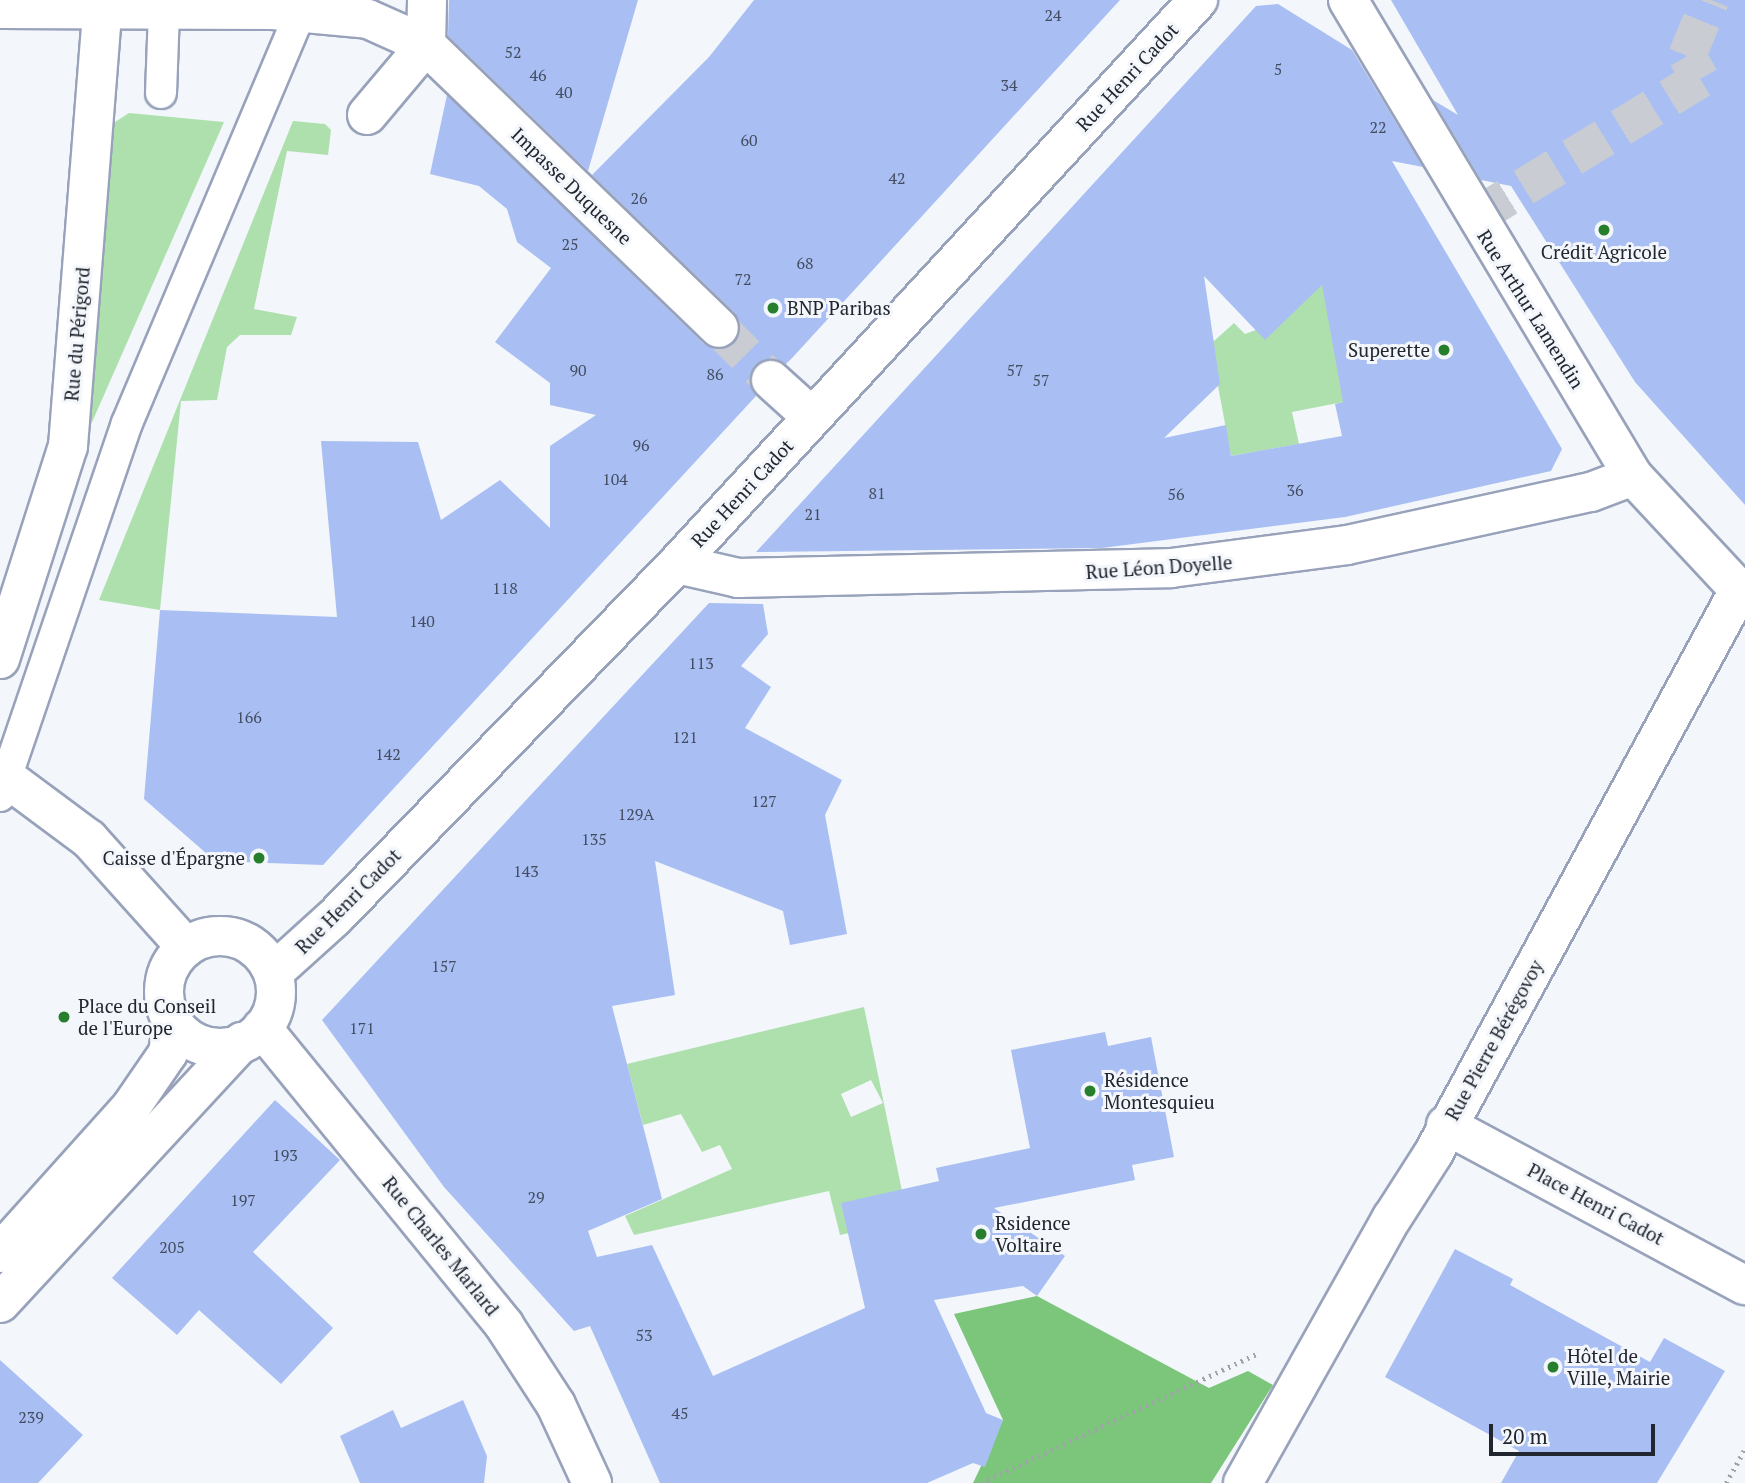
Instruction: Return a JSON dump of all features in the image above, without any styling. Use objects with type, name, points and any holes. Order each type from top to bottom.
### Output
[{"type":"street","points":[[367,115],[426,45],[427,0]]},
{"type":"street","name":"Rue Henri Cadot","points":[[273,973],[335,917],[677,564],[1198,0]]},
{"type":"street","name":"Rue Arthur Lamendin","points":[[1348,0],[1633,476],[1742,594]]},
{"type":"street","name":"Impasse Duquesne","points":[[0,9],[103,5],[289,5],[368,19],[426,45],[719,328]]},
{"type":"street","name":"Rue du Périgord","points":[[0,659],[68,446],[103,5]]},
{"type":"street","points":[[771,380],[812,417]]},
{"type":"street","name":"Rue Léon Doyelle","points":[[677,564],[738,578],[1171,568],[1347,545],[1591,492],[1633,476]]},
{"type":"street","name":"Rue Pierre Bérégovoy","points":[[1243,1483],[1742,594]]},
{"type":"street","points":[[2,782],[89,839],[186,947]]},
{"type":"street","points":[[0,1253],[131,1107],[168,1053],[173,1023],[164,990],[174,960],[186,947],[202,939],[236,939],[265,958],[273,973],[275,1002],[252,1035],[0,1303]]},
{"type":"street","points":[[173,1023],[199,1044],[215,1048],[252,1035]]},
{"type":"street","name":"Rue Charles Marlard","points":[[252,1035],[504,1325],[556,1405],[592,1483]]},
{"type":"street","name":"Place Henri Cadot","points":[[1446,1125],[1745,1285]]},
{"type":"lane","points":[[161,93],[164,5]]},
{"type":"lane","points":[[2,782],[127,423],[289,5]]},
{"type":"path","points":[[981,1483],[1262,1351]]},
{"type":"path","points":[[1726,1483],[1745,1449]]},
{"type":"green space","points":[[129,113],[224,122],[82,445],[112,124]]},
{"type":"green space","points":[[293,121],[325,124],[331,130],[328,155],[287,151],[254,309],[297,317],[291,335],[240,335],[227,347],[217,400],[181,401],[160,610],[99,600]]},
{"type":"green space","points":[[1365,269],[1343,402],[1292,412],[1299,444],[1231,456],[1218,386],[1193,360],[1234,323],[1245,334],[1256,330],[1270,302]]},
{"type":"green space","points":[[864,1007],[908,1220],[840,1235],[829,1191],[634,1235],[625,1216],[732,1169],[720,1145],[702,1152],[681,1114],[643,1125],[627,1064]],"holes":[[[871,1080],[883,1103],[851,1117],[841,1094]]]},
{"type":"green space","points":[[1037,1296],[1209,1388],[1248,1371],[1273,1385],[1211,1483],[973,1483],[1003,1420],[954,1314]]},
{"type":"building","points":[[449,0],[638,0],[588,171],[448,36]]},
{"type":"building","points":[[754,0],[1120,0],[786,364],[775,359],[755,365],[750,376],[756,396],[323,865],[215,861],[144,799],[160,610],[337,617],[321,441],[418,442],[441,520],[500,480],[550,528],[550,446],[596,415],[550,405],[550,383],[495,342],[551,268],[517,242],[507,209],[479,186],[430,174],[447,95],[704,344],[726,349],[740,333],[735,313],[592,175],[709,57]]},
{"type":"building","points":[[1391,0],[1745,0],[1745,505],[1635,382],[1511,186],[1481,180],[1433,100],[1458,115]]},
{"type":"building","points":[[1278,4],[1352,50],[1423,167],[1392,161],[1562,449],[1551,471],[1345,517],[1102,548],[756,552],[1256,6]],"holes":[[[1204,276],[1265,340],[1322,285],[1343,402],[1335,404],[1342,436],[1231,456],[1226,425],[1164,438],[1220,384]]]},
{"type":"building","points":[[709,603],[763,604],[768,634],[741,666],[771,687],[745,728],[842,780],[825,815],[847,934],[790,945],[783,911],[655,861],[675,995],[612,1006],[662,1199],[588,1231],[597,1257],[652,1245],[713,1376],[865,1308],[841,1203],[939,1181],[936,1168],[1030,1148],[1011,1050],[1105,1032],[1108,1046],[1151,1037],[1174,1157],[1132,1165],[1135,1180],[994,1208],[1065,1256],[1037,1296],[1023,1286],[934,1300],[986,1413],[1003,1420],[985,1467],[973,1463],[927,1483],[660,1483],[590,1326],[574,1331],[444,1187],[322,1020]]},
{"type":"building","points":[[275,1100],[340,1160],[253,1252],[333,1328],[281,1384],[199,1310],[177,1335],[112,1278]]},
{"type":"building","name":"Hôtel de Ville, Mairie","points":[[1455,1249],[1513,1279],[1510,1285],[1650,1362],[1664,1338],[1725,1371],[1657,1483],[1501,1483],[1519,1451],[1385,1377]]},
{"type":"building","points":[[0,1360],[83,1435],[38,1483],[0,1483]]},
{"type":"building","points":[[463,1400],[487,1456],[484,1483],[360,1483],[340,1436],[393,1410],[401,1428]]},
{"type":"tunnel","points":[[1475,217],[1700,79],[1687,56],[1710,0]]},
{"type":"tunnel","points":[[719,328],[771,380]]},
{"type":"place","name":"Crédit Agricole","points":[[1604,230]]},
{"type":"place","name":"BNP Paribas","points":[[773,308]]},
{"type":"place","name":"Superette","points":[[1444,350]]},
{"type":"place","name":"Caisse d'Épargne","points":[[259,858]]},
{"type":"place","name":"Place du Conseil de l'Europe","points":[[64,1017]]},
{"type":"place","name":"Résidence Montesquieu","points":[[1090,1091]]},
{"type":"place","name":"Rsidence Voltaire","points":[[981,1234]]},
{"type":"place","name":"Hôtel de Ville, Mairie","points":[[1553,1367]]}]
